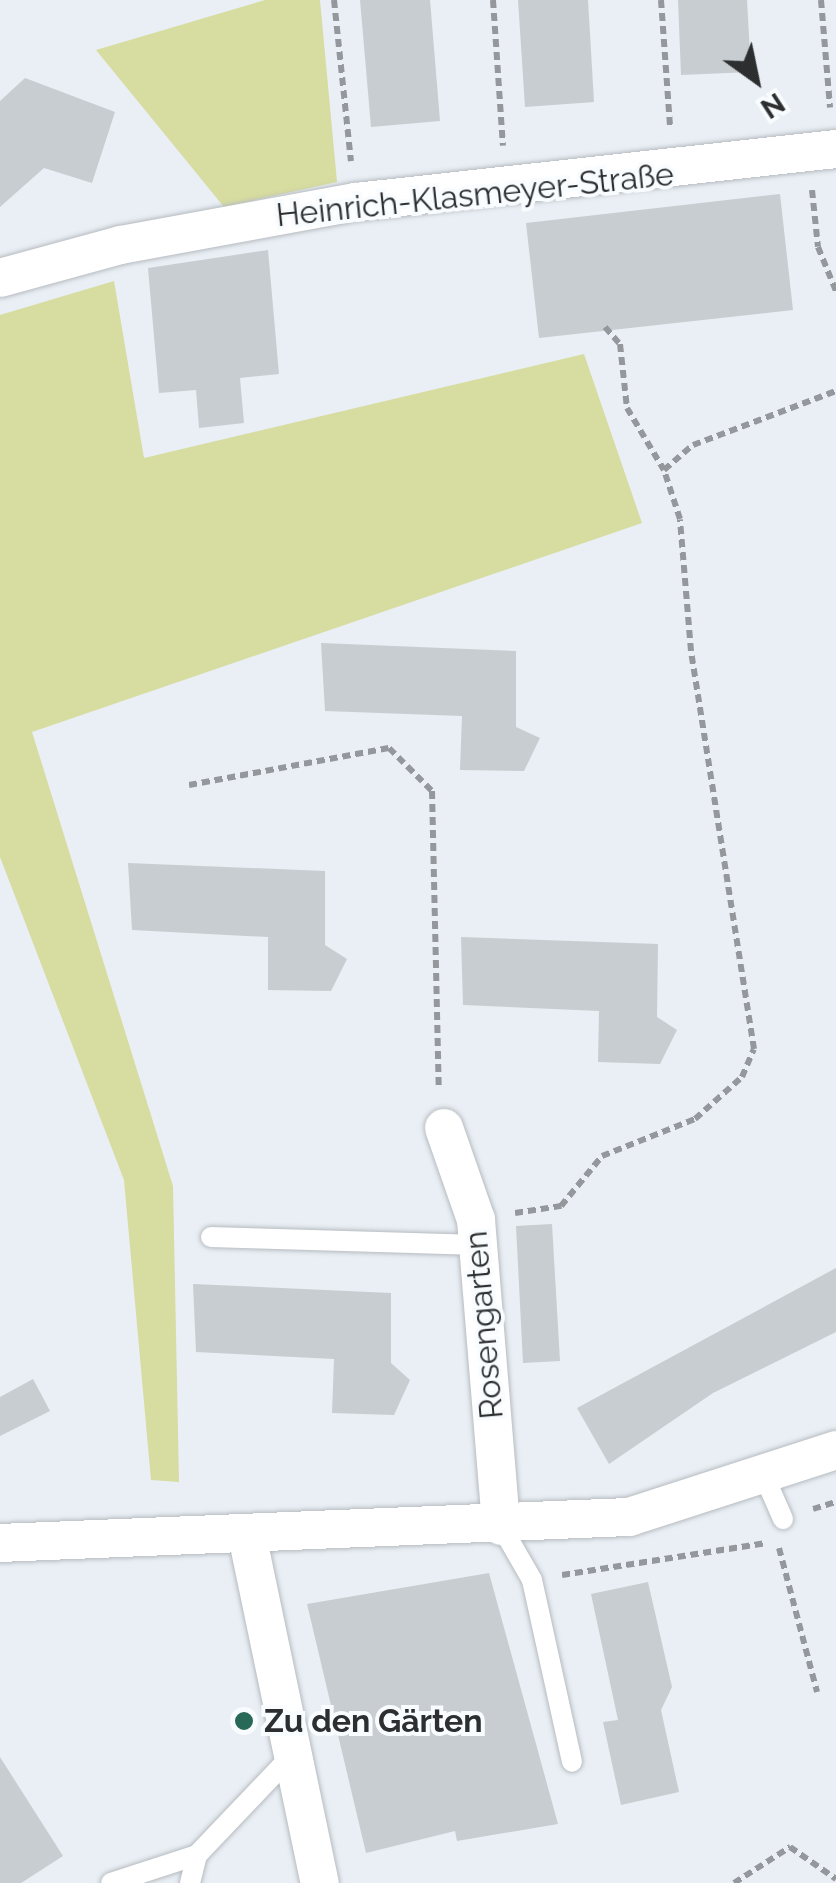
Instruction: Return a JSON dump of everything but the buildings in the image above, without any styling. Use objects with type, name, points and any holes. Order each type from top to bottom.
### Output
[{"type":"street","name":"Heinrich-Klasmeyer-Straße","points":[[0,278],[122,244],[356,202],[674,172],[826,143]]},
{"type":"street","name":"Rosengarten","points":[[444,1128],[477,1232],[501,1526]]},
{"type":"street","points":[[0,1543],[501,1526],[629,1516],[764,1478],[836,1450]]},
{"type":"street","points":[[247,1535],[320,1883]]},
{"type":"lane","points":[[212,1237],[477,1232]]},
{"type":"lane","points":[[764,1478],[783,1518]]},
{"type":"lane","points":[[501,1526],[532,1580],[572,1762]]},
{"type":"lane","points":[[190,1883],[198,1855],[294,1754]]},
{"type":"lane","points":[[111,1883],[198,1855]]},
{"type":"path","points":[[334,0],[356,202]]},
{"type":"path","points":[[493,0],[506,187]]},
{"type":"path","points":[[661,0],[674,172]]},
{"type":"path","points":[[821,0],[826,143],[818,247],[836,291]]},
{"type":"path","points":[[477,1232],[562,1206],[602,1156],[721,1100],[754,1049],[688,631],[680,519],[664,470],[627,408],[620,344],[605,327]]},
{"type":"path","points":[[664,470],[693,445],[836,390]]},
{"type":"path","points":[[189,785],[389,748],[432,791],[434,1045],[444,1128]]},
{"type":"path","points":[[532,1580],[776,1538],[817,1692]]},
{"type":"path","points":[[734,1883],[790,1846],[836,1879]]},
{"type":"green space","points":[[265,0],[320,0],[337,182],[224,207],[96,50]]},
{"type":"green space","points":[[114,281],[144,458],[584,354],[642,523],[32,732],[173,1186],[179,1482],[151,1480],[124,1180],[0,857],[0,315]]},
{"type":"place","name":"Zu den Gärten","points":[[244,1721]]}]
